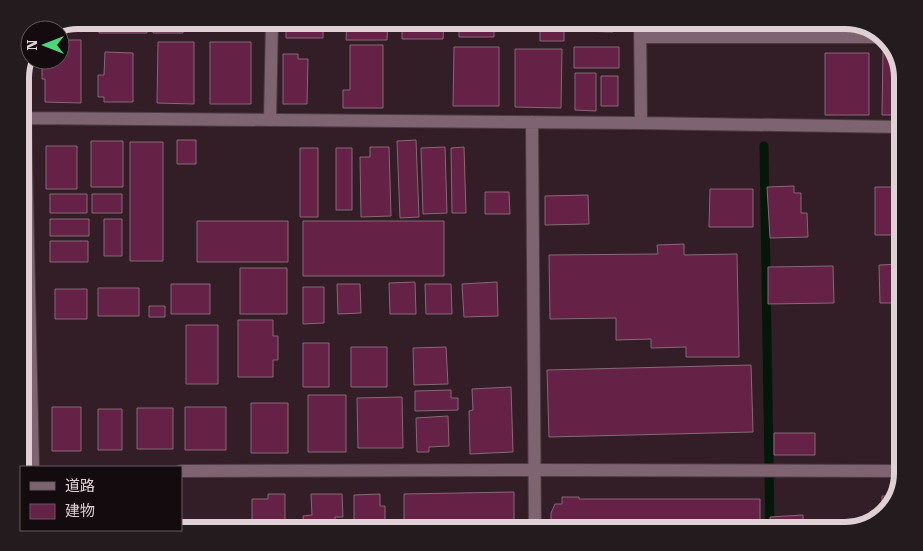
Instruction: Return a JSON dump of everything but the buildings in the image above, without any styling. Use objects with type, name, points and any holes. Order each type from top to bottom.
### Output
[{"type":"street","points":[[270,120],[272,29]]},
{"type":"street","points":[[640,29],[641,123]]},
{"type":"street","points":[[640,37],[872,37]]},
{"type":"street","points":[[29,118],[894,127]]},
{"type":"street","points":[[532,122],[535,522]]},
{"type":"street","points":[[29,339],[33,466]]},
{"type":"street","points":[[182,471],[894,471]]},
{"type":"waterway","points":[[764,146],[770,522]]}]
